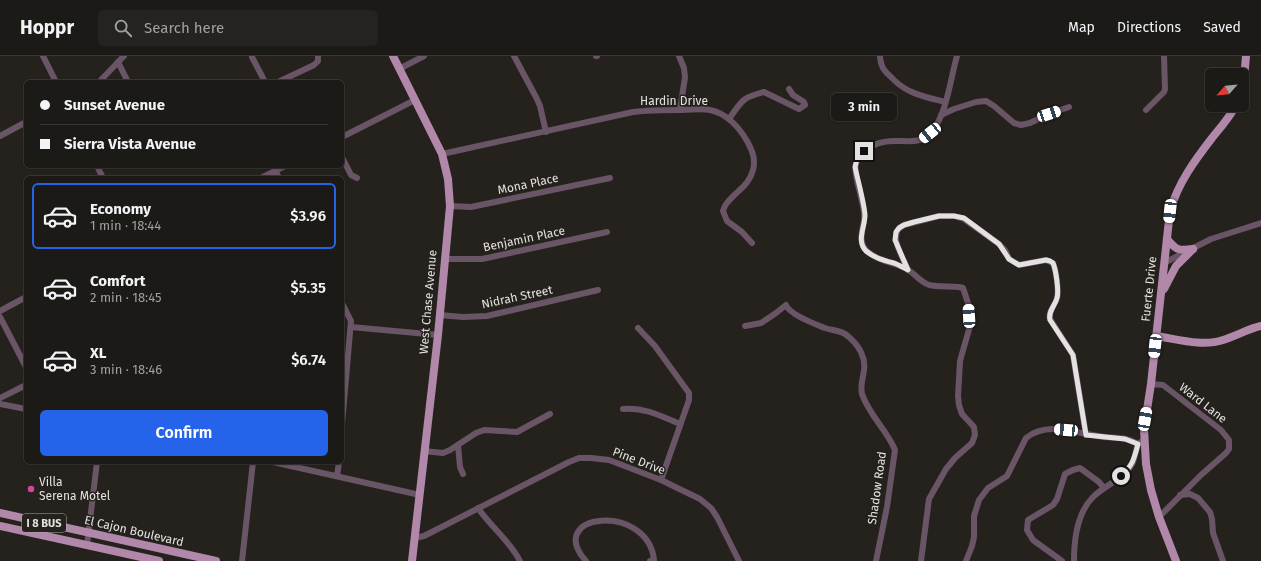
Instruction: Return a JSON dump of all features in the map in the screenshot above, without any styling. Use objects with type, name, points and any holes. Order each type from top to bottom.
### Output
[{"type":"main road","name":"West Chase Avenue","points":[[393,56],[442,154],[448,179],[450,206],[438,334],[412,561]]},
{"type":"main road","points":[[1245,68],[1246,56]]},
{"type":"main road","name":"Fuerte Drive","points":[[1176,561],[1159,517],[1141,442],[1151,384],[1170,211],[1183,179],[1232,112]]},
{"type":"main road","points":[[1167,239],[1173,247],[1183,250],[1192,249]]},
{"type":"main road","points":[[1161,295],[1176,266],[1192,249]]},
{"type":"main road","points":[[1156,336],[1200,343],[1216,342],[1261,326]]},
{"type":"main road","name":"El Cajon Boulevard","points":[[0,513],[216,561]]},
{"type":"main road","name":"El Cajon Boulevard","points":[[0,526],[159,561]]},
{"type":"street","points":[[43,56],[55,80]]},
{"type":"street","points":[[101,80],[124,56]]},
{"type":"street","points":[[282,80],[314,65],[318,61],[318,56]]},
{"type":"street","points":[[399,69],[424,56]]},
{"type":"street","points":[[514,56],[540,106],[546,132]]},
{"type":"street","points":[[679,56],[684,68],[685,77],[680,110]]},
{"type":"street","points":[[880,56],[883,70],[900,86],[920,96],[945,102]]},
{"type":"street","points":[[921,561],[930,499],[946,469],[955,458],[972,443],[975,435],[974,427],[962,414],[958,396],[960,361],[970,326],[969,306],[963,288],[928,284],[908,270],[871,255],[865,250],[862,242],[862,232],[865,214],[855,167],[859,156],[870,147],[884,142],[914,141],[924,138],[930,133],[941,115],[957,56]]},
{"type":"street","points":[[1146,110],[1164,92],[1164,56]]},
{"type":"street","points":[[252,57],[264,80]]},
{"type":"street","points":[[118,62],[127,80]]},
{"type":"street","points":[[729,119],[743,100],[751,95],[764,92],[799,109],[803,107],[804,102],[793,95],[789,89]]},
{"type":"street","points":[[344,136],[415,100]]},
{"type":"street","points":[[941,115],[976,102],[986,101],[1014,123],[1021,125],[1030,123],[1069,107]]},
{"type":"street","name":"Hardin Drive","points":[[442,154],[633,112],[652,110],[710,110],[729,119],[743,134],[753,152],[754,169],[752,175],[745,186],[726,203],[723,211],[724,218],[742,232],[752,243]]},
{"type":"street","points":[[0,136],[24,123]]},
{"type":"street","points":[[344,161],[351,175],[357,178]]},
{"type":"street","points":[[264,176],[274,168]]},
{"type":"street","name":"Mona Place","points":[[450,206],[471,207],[610,178]]},
{"type":"street","points":[[908,270],[895,240],[896,232],[904,225],[939,216],[964,218],[999,244],[1009,259],[1019,265],[1046,260],[1053,263],[1058,292],[1057,299],[1049,315],[1050,320],[1073,355],[1086,435]]},
{"type":"street","points":[[1164,263],[1221,235],[1261,223]]},
{"type":"street","name":"Benjamin Place","points":[[444,258],[482,259],[607,232]]},
{"type":"street","name":"Nidrah Street","points":[[439,315],[463,318],[487,316],[598,290]]},
{"type":"street","points":[[0,311],[24,298]]},
{"type":"street","name":"Shadow Road","points":[[745,326],[761,324],[786,305],[793,313],[811,322],[826,329],[845,333],[860,348],[863,356],[864,369],[861,384],[862,394],[868,407],[892,442],[895,450],[887,507],[876,561]]},
{"type":"street","points":[[344,307],[351,321],[344,402]]},
{"type":"street","points":[[0,317],[24,363]]},
{"type":"street","points":[[351,327],[438,334]]},
{"type":"street","points":[[638,328],[655,346],[689,393],[689,400],[661,480]]},
{"type":"street","name":"Ward Lane","points":[[1151,384],[1163,385],[1221,430],[1229,440],[1229,449],[1226,453],[1180,495],[1159,517]]},
{"type":"street","points":[[0,398],[24,385]]},
{"type":"street","points":[[0,404],[24,409]]},
{"type":"street","points":[[623,409],[634,408],[645,410],[680,424]]},
{"type":"street","points":[[424,451],[443,453],[476,433],[484,430],[518,432],[550,414]]},
{"type":"street","points":[[966,561],[972,546],[974,536],[974,516],[979,500],[988,488],[1007,476],[1026,438],[1037,431],[1066,430],[1086,435],[1141,442],[1133,463],[1089,502],[1080,517],[1074,552],[1074,561]]},
{"type":"street","points":[[458,445],[460,467],[463,474]]},
{"type":"street","name":"Pine Drive","points":[[415,538],[424,536],[569,462],[579,458],[591,458],[609,460],[661,480],[700,499],[711,508],[717,517],[739,561]]},
{"type":"street","points":[[87,545],[97,464]]},
{"type":"street","points":[[242,561],[253,464]]},
{"type":"street","points":[[281,464],[420,494]]},
{"type":"street","points":[[337,476],[338,464]]},
{"type":"street","points":[[1062,561],[1033,540],[1027,530],[1028,520],[1053,505],[1057,499],[1065,474],[1073,470],[1080,468],[1099,482],[1104,488]]},
{"type":"street","points":[[1180,495],[1190,494],[1198,498],[1210,512],[1213,533],[1223,561]]},
{"type":"street","points":[[478,508],[520,561]]},
{"type":"street","points":[[586,561],[578,548],[576,540],[578,532],[586,524],[610,520],[628,525],[641,535],[651,547],[653,561]]},
{"type":"place","name":"Villa Serena Motel","points":[[31,489]]},
{"type":"route","points":[[864,151],[857,159],[855,167],[865,214],[862,242],[865,250],[871,255],[908,270],[895,240],[895,234],[898,229],[914,222],[939,216],[954,216],[964,218],[999,244],[1005,250],[1009,259],[1019,265],[1046,260],[1054,264],[1058,292],[1057,299],[1049,315],[1050,320],[1073,355],[1086,435],[1125,439],[1138,444],[1133,463],[1121,476]]}]
